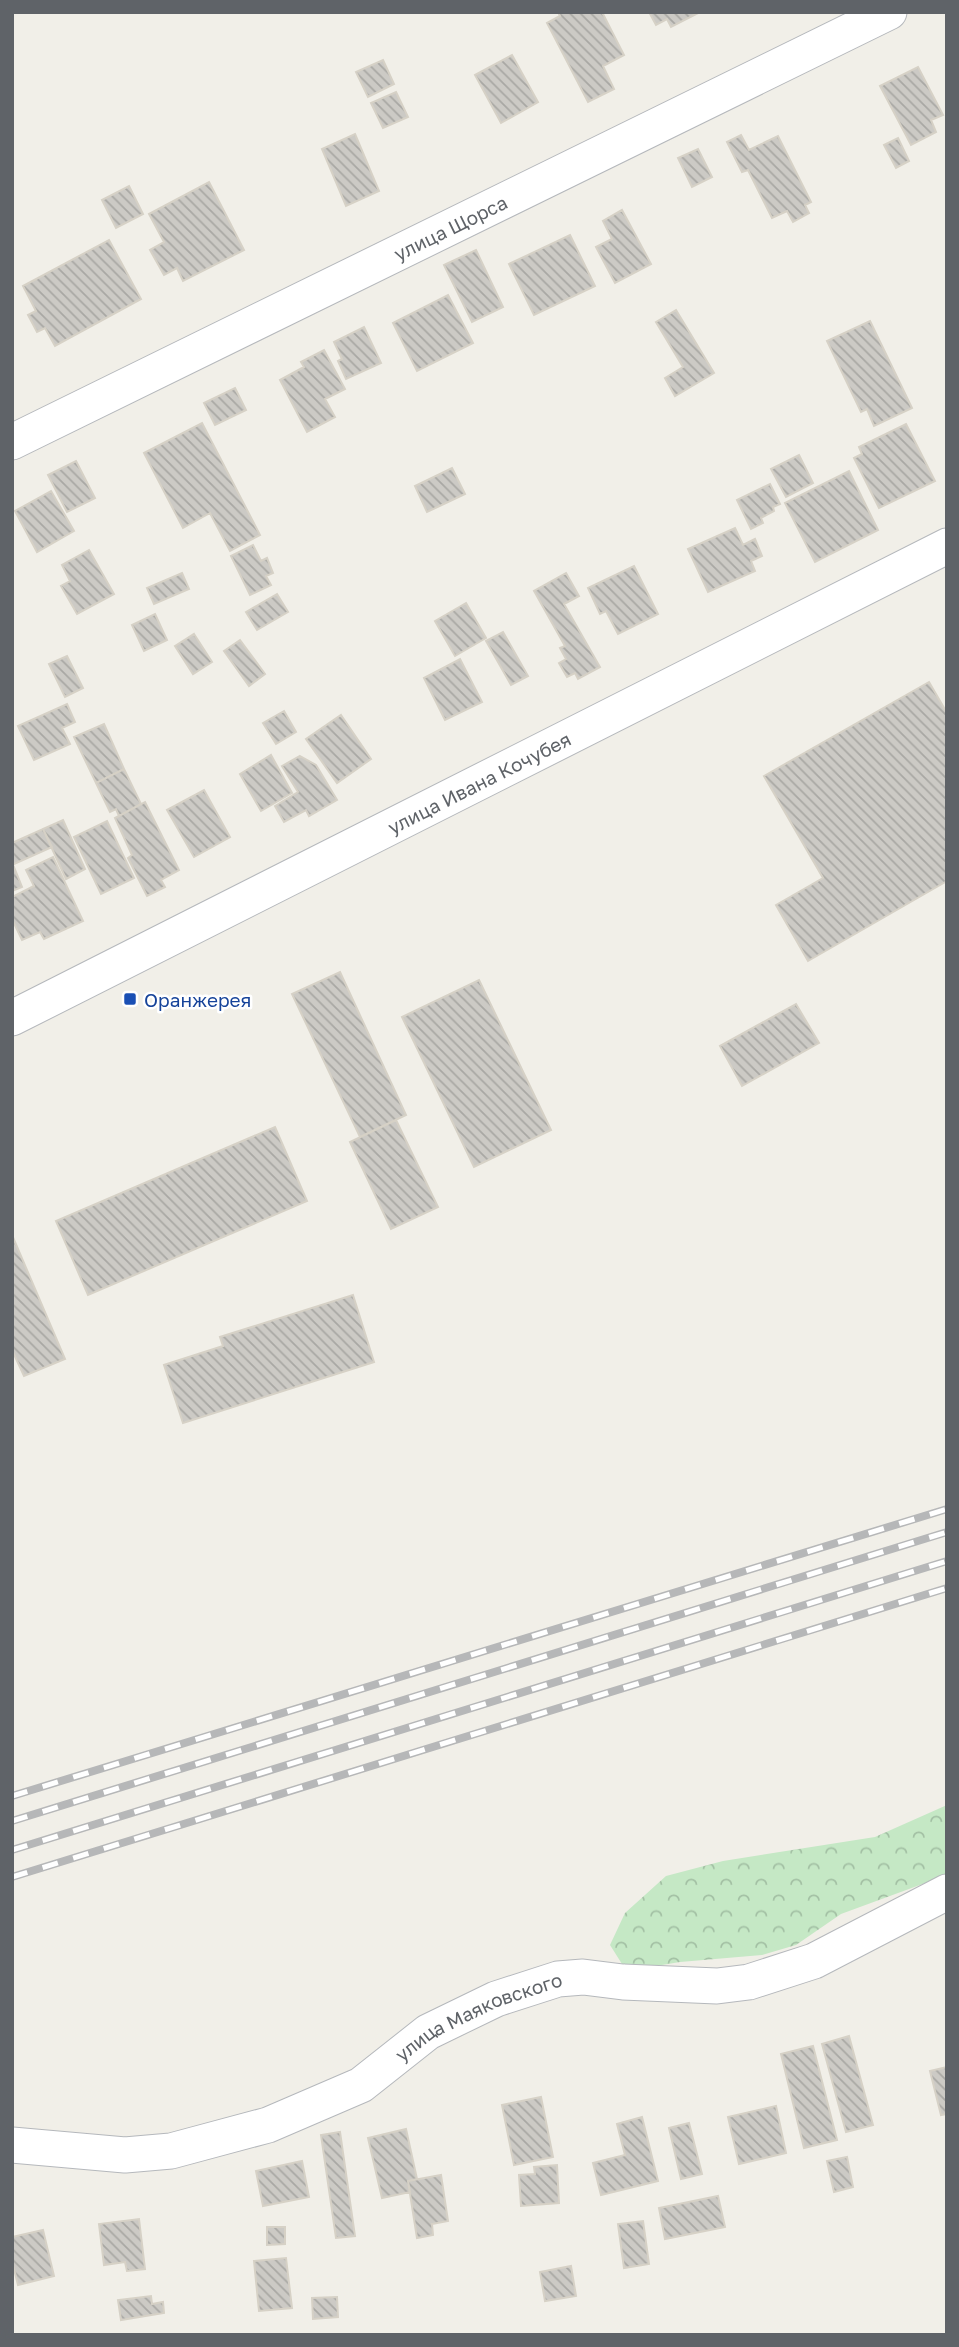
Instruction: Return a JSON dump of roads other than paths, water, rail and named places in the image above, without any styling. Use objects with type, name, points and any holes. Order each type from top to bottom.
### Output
[{"type":"street","name":"улица Щорса","points":[[12,442],[889,12]]},
{"type":"street","name":"улица Ивана Кочубея","points":[[12,1018],[947,546]]},
{"type":"street","name":"улица Маяковского","points":[[12,2145],[125,2155],[171,2151],[268,2125],[361,2085],[428,2032],[496,1999],[558,1979],[583,1976],[622,1982],[717,1986],[749,1982],[814,1961],[947,1892]]},
{"type":"railway","points":[[12,1796],[947,1509]]},
{"type":"railway","points":[[12,1821],[947,1532]]},
{"type":"railway","points":[[12,1850],[947,1561]]},
{"type":"railway","points":[[12,1877],[947,1588]]},
{"type":"place","name":"Оранжерея","points":[[130,999]]}]
